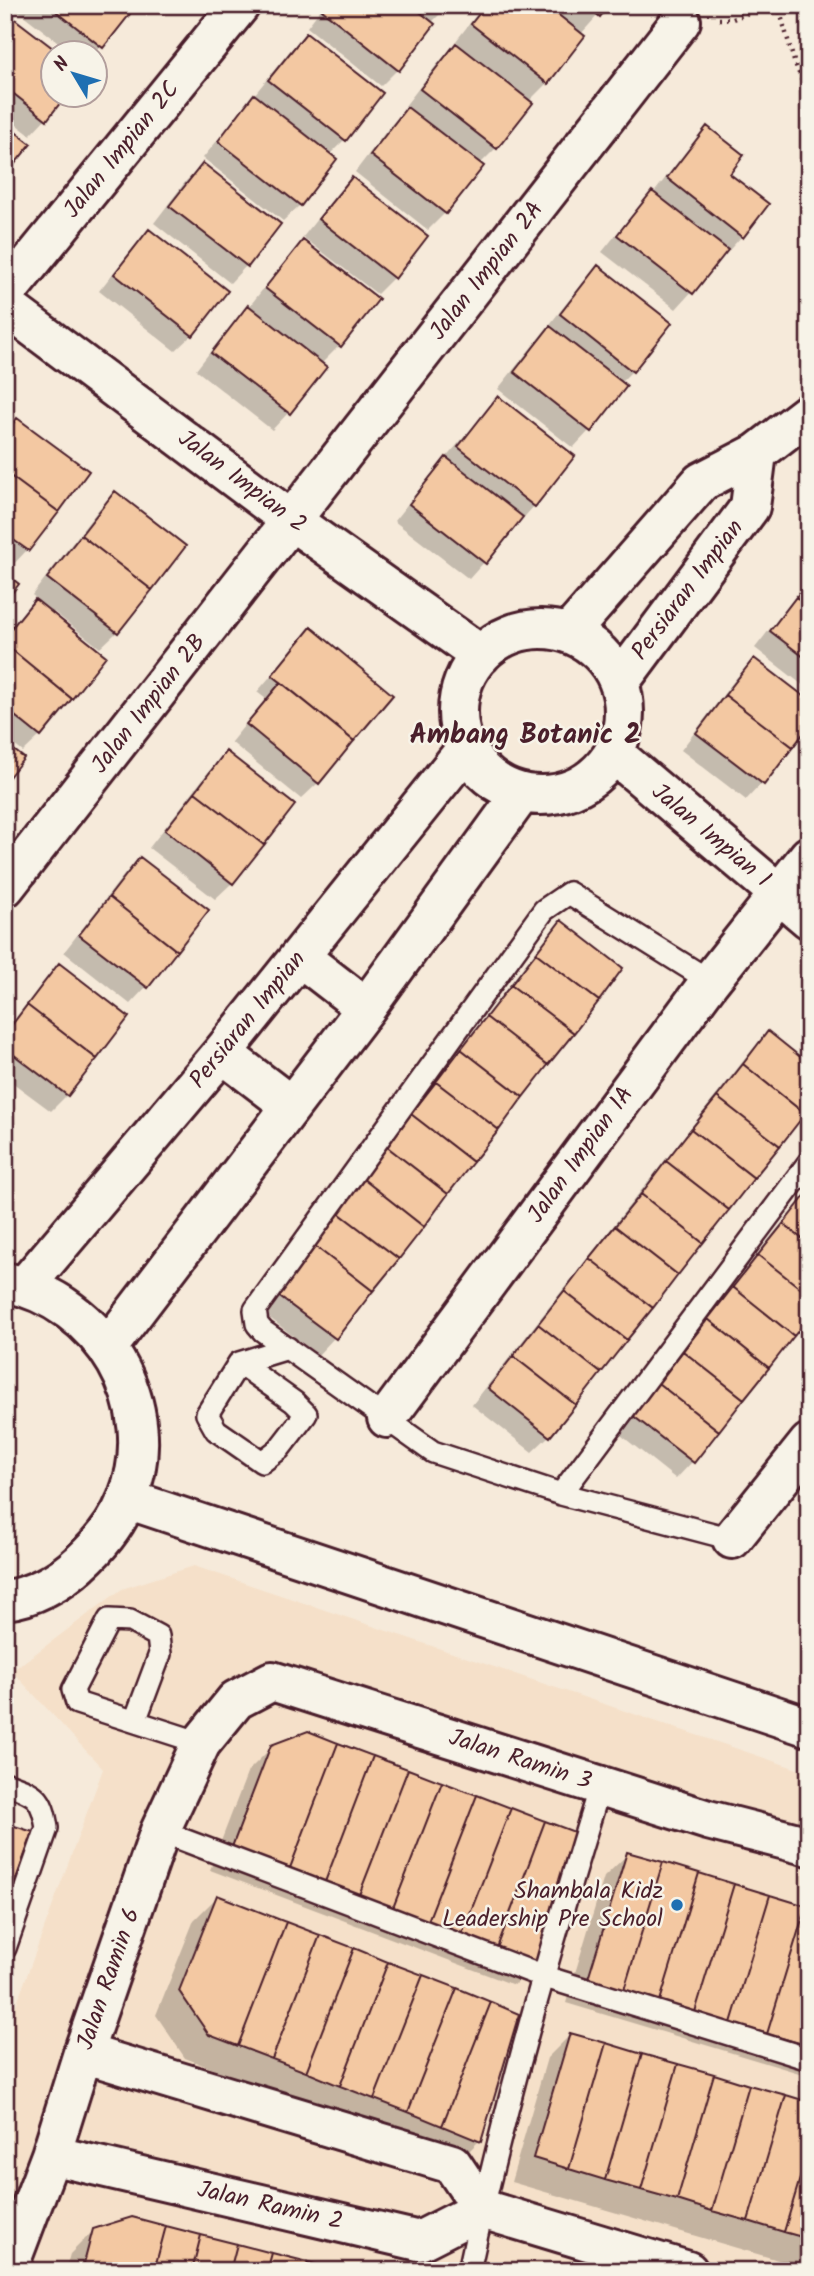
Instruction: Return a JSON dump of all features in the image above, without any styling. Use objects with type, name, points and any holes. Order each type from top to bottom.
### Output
[{"type":"street","name":"Jalan Impian 2C","points":[[5,294],[240,5]]},
{"type":"street","name":"Jalan Impian 2A","points":[[292,521],[681,21]]},
{"type":"street","name":"Jalan Impian 2","points":[[5,306],[292,521],[481,655]]},
{"type":"street","points":[[569,634],[701,482],[757,453],[809,413]]},
{"type":"street","name":"Persiaran Impian","points":[[619,683],[750,507],[757,453]]},
{"type":"street","name":"Jalan Impian 2B","points":[[5,887],[292,521]]},
{"type":"street","points":[[545,629],[569,634],[590,645],[607,662],[619,683],[624,706],[622,731],[613,753],[600,771],[583,784],[564,793],[542,796],[521,794],[488,778],[466,749],[459,730],[457,710],[468,671],[481,655],[499,640],[522,631],[545,629]]},
{"type":"street","name":"Persiaran Impian","points":[[15,1284],[222,1053],[466,749]]},
{"type":"street","name":"Jalan Impian 1","points":[[613,753],[809,919]]},
{"type":"street","points":[[108,1347],[366,1008],[521,794]]},
{"type":"street","name":"Jalan Impian 1A","points":[[387,1418],[710,981],[809,856]]},
{"type":"street","points":[[300,957],[366,1008]]},
{"type":"street","points":[[222,1053],[290,1105]]},
{"type":"street","points":[[5,1600],[16,1599],[64,1578],[102,1543],[127,1499],[137,1460],[136,1420],[127,1381],[108,1347],[72,1310],[15,1284]]},
{"type":"street","points":[[732,1539],[809,1443]]},
{"type":"street","points":[[127,1499],[809,1727]]},
{"type":"street","name":"Jalan Ramin 3","points":[[236,1700],[272,1681],[708,1820],[809,1846]]},
{"type":"street","name":"Jalan Ramin 6","points":[[7,2271],[51,2155],[83,2053],[160,1831],[201,1742],[236,1700]]},
{"type":"street","points":[[83,2053],[452,2164],[482,2209],[688,2271]]},
{"type":"street","name":"Jalan Ramin 2","points":[[51,2155],[419,2241],[482,2209]]},
{"type":"lane","points":[[710,981],[569,893],[544,910],[256,1310],[257,1324],[263,1331],[433,1452],[561,1494],[732,1539]]},
{"type":"lane","points":[[561,1494],[809,1162]]},
{"type":"lane","points":[[239,1363],[294,1402],[306,1414],[279,1449],[262,1462],[216,1430],[207,1414],[239,1363],[288,1348]]},
{"type":"lane","points":[[135,1721],[160,1654],[158,1636],[130,1621],[109,1620],[74,1690],[77,1703],[201,1742]]},
{"type":"lane","points":[[5,1783],[34,1794],[44,1807],[47,1828],[5,1948]]},
{"type":"lane","points":[[469,2271],[482,2209],[542,1976],[600,1786]]},
{"type":"lane","points":[[160,1831],[542,1976],[809,2059]]},
{"type":"path","points":[[681,21],[733,19],[768,5]]},
{"type":"path","points":[[778,5],[794,61],[809,98]]},
{"type":"shaded area","points":[[194,1566],[809,1773],[809,2271],[5,2271],[5,2035],[103,1769],[12,1671],[122,1589]]},
{"type":"building","points":[[48,5],[137,5],[108,42],[108,38],[90,38]]},
{"type":"building","points":[[326,5],[411,5],[435,24],[399,71],[322,10]]},
{"type":"building","points":[[486,5],[546,5],[585,36],[548,84],[471,24]]},
{"type":"building","points":[[586,5],[609,5],[600,17]]},
{"type":"building","points":[[7,13],[40,38],[38,108],[56,108],[47,120],[5,87]]},
{"type":"building","points":[[306,33],[383,93],[346,141],[268,80]]},
{"type":"building","points":[[456,43],[533,103],[497,149],[420,89]]},
{"type":"building","points":[[254,94],[337,159],[301,206],[218,141]]},
{"type":"building","points":[[407,107],[484,166],[446,214],[370,155]]},
{"type":"building","points":[[5,124],[31,144],[5,176]]},
{"type":"building","points":[[707,126],[744,155],[730,174],[769,204],[743,238],[667,178]]},
{"type":"building","points":[[203,163],[281,224],[248,267],[169,206]]},
{"type":"building","points":[[352,177],[428,236],[395,279],[318,219]]},
{"type":"building","points":[[652,191],[728,250],[693,294],[617,235]]},
{"type":"building","points":[[149,229],[228,291],[193,336],[114,274]]},
{"type":"building","points":[[303,240],[379,299],[341,347],[265,288]]},
{"type":"building","points":[[598,265],[672,323],[633,372],[560,314]]},
{"type":"building","points":[[248,305],[327,367],[290,414],[211,353]]},
{"type":"building","points":[[550,326],[627,386],[591,432],[514,372]]},
{"type":"building","points":[[498,396],[575,456],[535,507],[458,447]]},
{"type":"building","points":[[17,418],[89,471],[59,512],[5,472],[5,434]]},
{"type":"building","points":[[446,457],[523,517],[486,564],[409,504]]},
{"type":"building","points":[[5,472],[59,512],[29,551],[5,534]]},
{"type":"building","points":[[115,491],[186,546],[152,590],[81,535]]},
{"type":"building","points":[[81,535],[152,590],[118,633],[47,578]]},
{"type":"building","points":[[5,573],[19,584],[5,602]]},
{"type":"building","points":[[809,581],[809,607],[796,597]]},
{"type":"building","points":[[796,597],[809,607],[809,661],[770,631]]},
{"type":"building","points":[[35,599],[106,656],[72,699],[5,644],[5,636]]},
{"type":"building","points":[[311,627],[393,695],[354,741],[272,675]]},
{"type":"building","points":[[5,644],[72,699],[41,737],[5,708]]},
{"type":"building","points":[[754,658],[809,700],[809,726],[793,747],[725,695]]},
{"type":"building","points":[[281,682],[354,741],[319,784],[246,724]]},
{"type":"building","points":[[725,695],[793,747],[764,785],[696,733]]},
{"type":"building","points":[[5,743],[24,758],[5,782]]},
{"type":"building","points":[[226,751],[295,805],[264,845],[195,792]]},
{"type":"building","points":[[195,792],[264,845],[233,884],[165,830]]},
{"type":"building","points":[[140,857],[209,910],[177,951],[109,897]]},
{"type":"building","points":[[109,897],[177,951],[148,988],[79,935]]},
{"type":"building","points":[[561,920],[623,968],[599,1001],[536,953]]},
{"type":"building","points":[[536,953],[599,1001],[574,1033],[511,985]]},
{"type":"building","points":[[59,963],[129,1017],[97,1059],[27,1005]]},
{"type":"building","points":[[511,985],[574,1033],[548,1065],[486,1017]]},
{"type":"building","points":[[27,1005],[97,1059],[68,1096],[5,1048],[5,1034]]},
{"type":"building","points":[[486,1017],[548,1065],[523,1097],[461,1049]]},
{"type":"building","points":[[768,1031],[809,1064],[809,1109],[805,1114],[743,1064]]},
{"type":"building","points":[[461,1049],[523,1097],[499,1130],[436,1082]]},
{"type":"building","points":[[743,1064],[805,1114],[780,1146],[717,1097]]},
{"type":"building","points":[[436,1082],[499,1130],[473,1162],[411,1114]]},
{"type":"building","points":[[717,1097],[780,1146],[754,1178],[691,1129]]},
{"type":"building","points":[[411,1114],[473,1162],[448,1194],[386,1146]]},
{"type":"building","points":[[691,1129],[754,1178],[729,1210],[666,1161]]},
{"type":"building","points":[[386,1146],[448,1194],[424,1227],[362,1178]]},
{"type":"building","points":[[666,1161],[729,1210],[703,1243],[641,1194]]},
{"type":"building","points":[[362,1178],[424,1227],[399,1259],[336,1211]]},
{"type":"building","points":[[809,1192],[809,1244],[783,1224]]},
{"type":"building","points":[[641,1194],[703,1243],[678,1275],[615,1226]]},
{"type":"building","points":[[336,1211],[399,1259],[373,1291],[311,1243]]},
{"type":"building","points":[[783,1224],[809,1244],[809,1295],[758,1255]]},
{"type":"building","points":[[615,1226],[678,1275],[653,1308],[589,1258]]},
{"type":"building","points":[[311,1243],[373,1291],[336,1339],[273,1292]]},
{"type":"building","points":[[758,1255],[809,1295],[809,1317],[794,1336],[733,1287]]},
{"type":"building","points":[[589,1258],[653,1308],[627,1340],[564,1291]]},
{"type":"building","points":[[733,1287],[794,1336],[769,1368],[708,1319]]},
{"type":"building","points":[[564,1291],[627,1340],[601,1373],[538,1324]]},
{"type":"building","points":[[708,1319],[769,1368],[744,1399],[683,1351]]},
{"type":"building","points":[[538,1324],[601,1373],[576,1405],[513,1356]]},
{"type":"building","points":[[683,1351],[744,1399],[719,1431],[658,1383]]},
{"type":"building","points":[[513,1356],[576,1405],[550,1437],[488,1388]]},
{"type":"building","points":[[658,1383],[719,1431],[694,1463],[632,1415]]},
{"type":"building","points":[[308,1731],[338,1743],[290,1868],[232,1847],[271,1745]]},
{"type":"building","points":[[338,1743],[373,1756],[325,1882],[290,1868]]},
{"type":"building","points":[[373,1756],[408,1769],[359,1895],[325,1882]]},
{"type":"building","points":[[408,1769],[442,1782],[393,1908],[359,1895]]},
{"type":"building","points":[[442,1782],[477,1795],[428,1921],[393,1908]]},
{"type":"building","points":[[477,1795],[511,1808],[462,1934],[428,1921]]},
{"type":"building","points":[[511,1808],[545,1821],[497,1948],[462,1934]]},
{"type":"building","points":[[545,1821],[580,1834],[539,1963],[497,1948]]},
{"type":"building","points":[[5,1823],[33,1832],[5,1909]]},
{"type":"building","points":[[627,1852],[663,1862],[624,1990],[588,1979]]},
{"type":"building","points":[[663,1862],[699,1873],[660,2001],[624,1990]]},
{"type":"building","points":[[699,1873],[734,1884],[695,2012],[660,2001]]},
{"type":"building","points":[[734,1884],[770,1895],[731,2023],[695,2012]]},
{"type":"building","points":[[217,1895],[286,1922],[238,2046],[209,2035],[179,1991]]},
{"type":"building","points":[[770,1895],[806,1906],[767,2034],[731,2023]]},
{"type":"building","points":[[806,1906],[809,1906],[809,2025],[803,2044],[767,2034]]},
{"type":"building","points":[[286,1922],[320,1935],[272,2059],[238,2046]]},
{"type":"building","points":[[320,1935],[354,1948],[306,2072],[272,2059]]},
{"type":"building","points":[[354,1948],[388,1962],[340,2086],[306,2072]]},
{"type":"building","points":[[388,1962],[423,1975],[374,2099],[340,2086]]},
{"type":"building","points":[[423,1975],[457,1988],[408,2112],[374,2099]]},
{"type":"building","points":[[457,1988],[491,2002],[442,2126],[408,2112]]},
{"type":"building","points":[[491,2002],[519,2014],[481,2142],[442,2126]]},
{"type":"building","points":[[570,2033],[606,2043],[569,2169],[533,2158]]},
{"type":"building","points":[[606,2043],[642,2054],[605,2180],[569,2169]]},
{"type":"building","points":[[642,2054],[678,2064],[641,2190],[605,2180]]},
{"type":"building","points":[[678,2064],[714,2074],[677,2200],[641,2190]]},
{"type":"building","points":[[714,2074],[749,2085],[712,2211],[677,2200]]},
{"type":"building","points":[[749,2085],[786,2095],[748,2221],[712,2211]]},
{"type":"building","points":[[786,2095],[809,2102],[809,2148],[784,2232],[748,2221]]},
{"type":"building","points":[[809,2148],[809,2239],[784,2232]]},
{"type":"building","points":[[132,2217],[166,2226],[154,2271],[82,2271],[93,2229]]},
{"type":"building","points":[[166,2226],[201,2235],[192,2271],[154,2271]]},
{"type":"building","points":[[201,2235],[237,2244],[230,2271],[192,2271]]},
{"type":"building","points":[[237,2244],[272,2253],[267,2271],[230,2271]]},
{"type":"building","points":[[272,2253],[308,2262],[305,2271],[267,2271]]},
{"type":"building","points":[[308,2262],[339,2271],[305,2271]]},
{"type":"place","name":"Shambala Kidz Leadership Pre School","points":[[677,1905]]},
{"type":"district","name":"Ambang Botanic 2","points":[[525,735]]}]
